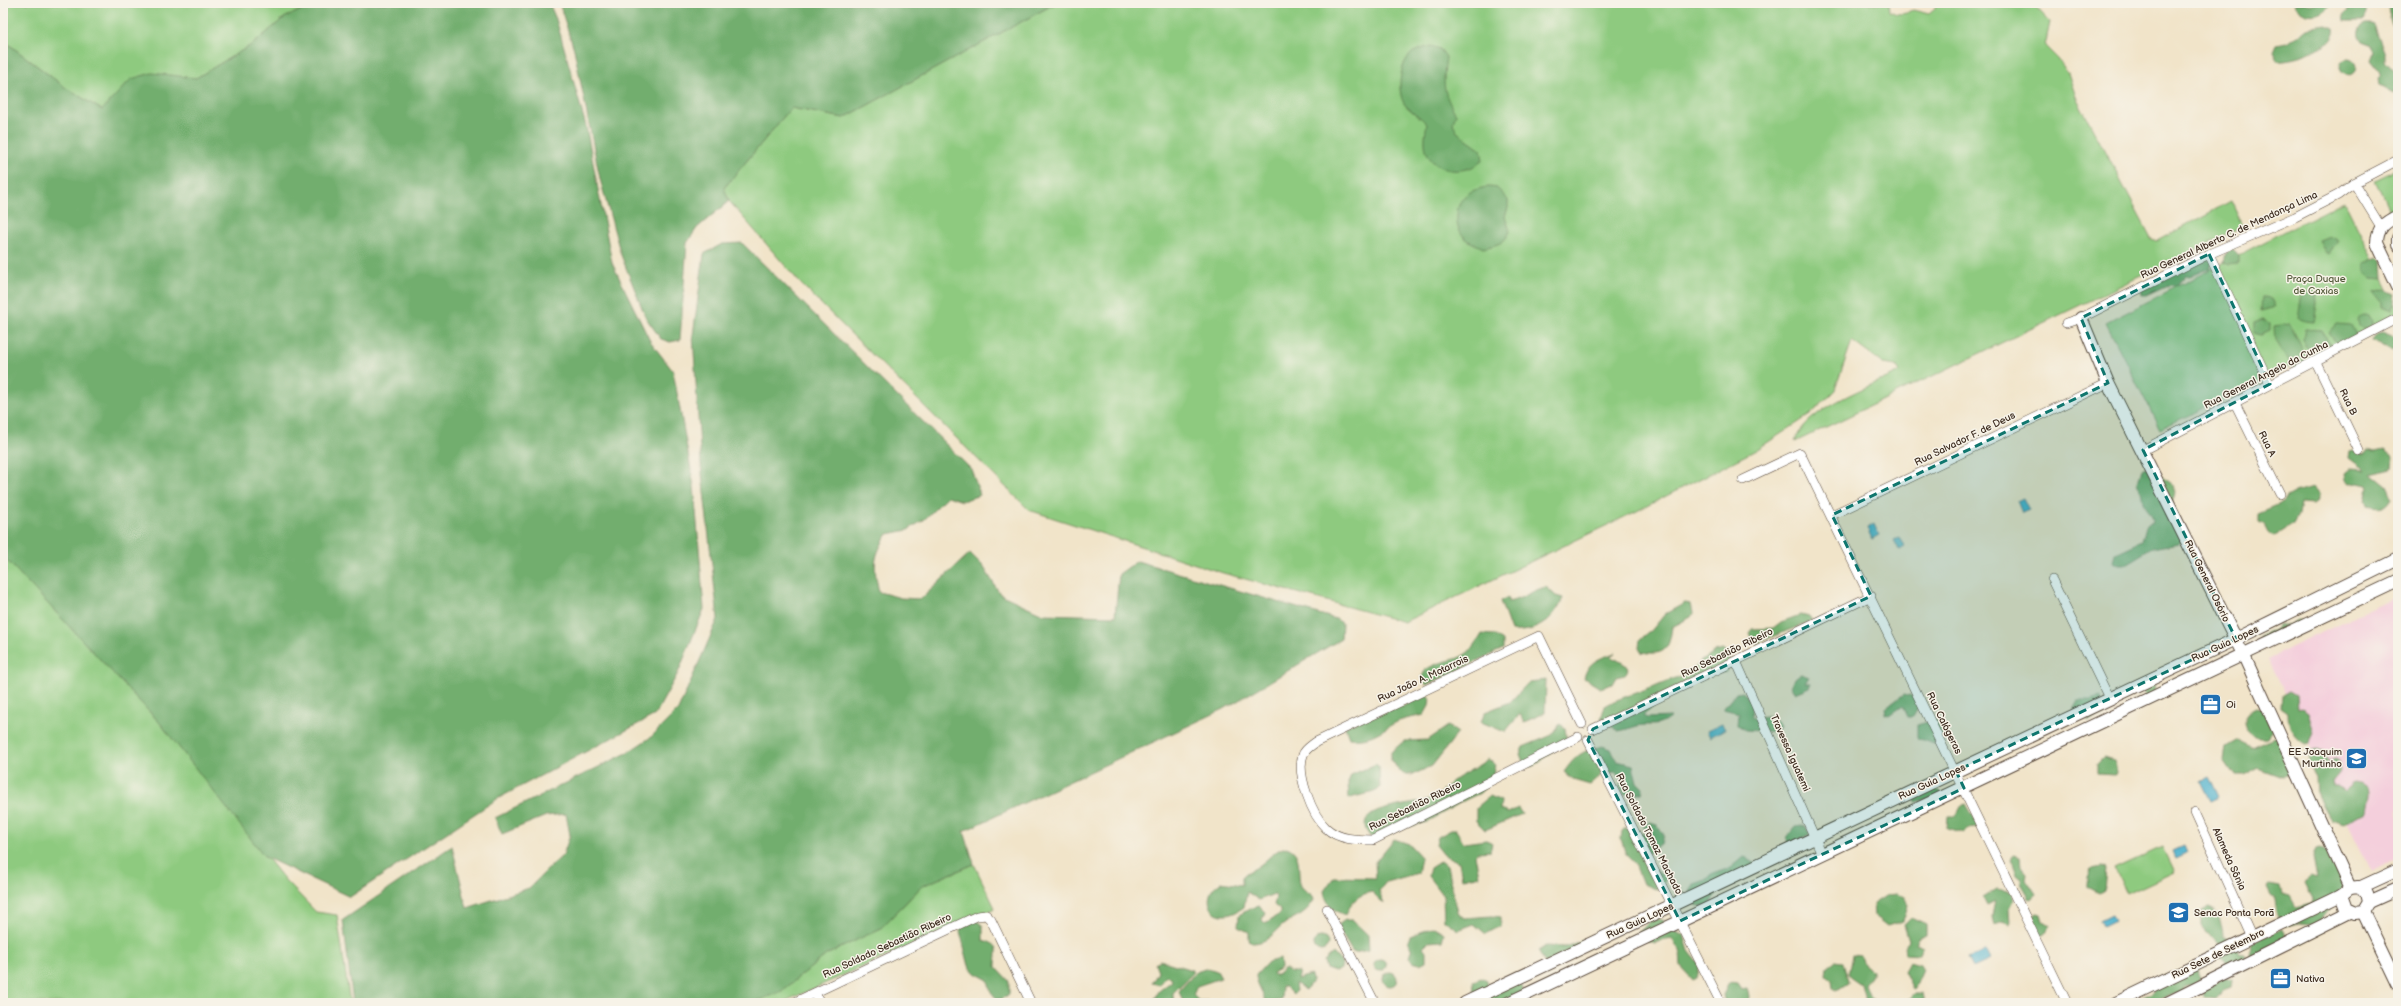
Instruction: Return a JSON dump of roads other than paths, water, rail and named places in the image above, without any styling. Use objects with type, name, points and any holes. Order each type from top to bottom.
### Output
[{"type":"main road","points":[[2398,216],[2381,227],[2377,236],[2377,243],[2398,287]]},
{"type":"main road","points":[[2398,238],[2398,244]]},
{"type":"main road","name":"Rua General Osório","points":[[2081,318],[2108,383],[2143,450],[2236,639],[2351,890]]},
{"type":"main road","name":"Rua Guia Lopes","points":[[1465,1003],[2236,639],[2398,559]]},
{"type":"main road","name":"Rua Guia Lopes","points":[[1508,1003],[2244,656],[2398,581]]},
{"type":"main road","name":"Rua Sete de Setembro","points":[[2116,1003],[2351,890],[2398,870]]},
{"type":"main road","points":[[2167,1003],[2350,912],[2366,907],[2398,889]]},
{"type":"main road","points":[[2350,912],[2344,905],[2351,890],[2368,894],[2366,907],[2398,985]]},
{"type":"main road","points":[[2211,958],[2221,977]]},
{"type":"street","name":"Rua General Alberto C. de Mendonça Lima","points":[[2066,323],[2081,318],[2209,254],[2295,217],[2338,196],[2354,183],[2398,160]]},
{"type":"street","points":[[2354,183],[2381,227]]},
{"type":"street","points":[[2209,254],[2270,384]]},
{"type":"street","name":"Rua General Angelo da Cunha","points":[[2143,450],[2270,384],[2316,362],[2398,318]]},
{"type":"street","name":"Rua B","points":[[2316,362],[2360,451]]},
{"type":"street","name":"Rua Salvador F. de Deus","points":[[1832,515],[2108,383]]},
{"type":"street","name":"Rua A","points":[[2235,403],[2280,494]]},
{"type":"street","name":"Rua Calógeras","points":[[1743,480],[1800,453],[1832,515],[2067,1003]]},
{"type":"street","points":[[2052,580],[2109,698]]},
{"type":"street","name":"Rua Sebastião Ribeiro","points":[[1594,729],[1870,596]]},
{"type":"street","name":"Rua João A. Motarrois","points":[[1316,742],[1539,636],[1582,724]]},
{"type":"street","name":"Travessa Iguatemi","points":[[1736,661],[1816,836],[1822,854]]},
{"type":"street","points":[[1582,724],[1591,725],[1594,729],[1594,734],[1588,740],[1584,741],[1578,737],[1576,730],[1582,724]]},
{"type":"street","name":"Rua Sebastião Ribeiro","points":[[1316,742],[1303,754],[1300,768],[1308,799],[1326,828],[1349,840],[1373,840],[1578,737]]},
{"type":"street","name":"Rua Soldado Tomaz Machado","points":[[1588,740],[1721,1003]]},
{"type":"street","name":"Alameda Sônia","points":[[2196,812],[2252,938]]},
{"type":"street","points":[[1327,909],[1375,1003]]},
{"type":"street","name":"Rua Soldado Sebastião Ribeiro","points":[[793,1003],[844,977],[977,916],[986,915],[991,920],[1031,1003]]},
{"type":"street","points":[[815,993],[820,1003]]},
{"type":"water","points":[[2023,498],[2029,510],[2022,513],[2017,501]]},
{"type":"water","points":[[1874,524],[1879,535],[1872,539],[1867,528]]},
{"type":"water","points":[[1899,538],[1905,547],[1899,550],[1894,540]]},
{"type":"water","points":[[1722,724],[1725,729],[1710,737],[1707,731]]},
{"type":"water","points":[[2210,776],[2220,797],[2211,801],[2201,781]]},
{"type":"water","points":[[2184,846],[2187,853],[2176,858],[2173,851]]},
{"type":"water","points":[[2112,915],[2115,921],[2103,927],[2100,921]]},
{"type":"water","points":[[1985,950],[1990,960],[1973,968],[1968,958]]},
{"type":"place","name":"Oi","points":[[2211,705]]},
{"type":"place","name":"EE Joaquim Murtinho","points":[[2357,758]]},
{"type":"place","name":"Senac Ponta Porã","points":[[2179,913]]},
{"type":"place","name":"Nativa","points":[[2280,979]]},
{"type":"park label","name":"Praça Duque de Caxias","points":[[2316,284]]}]
